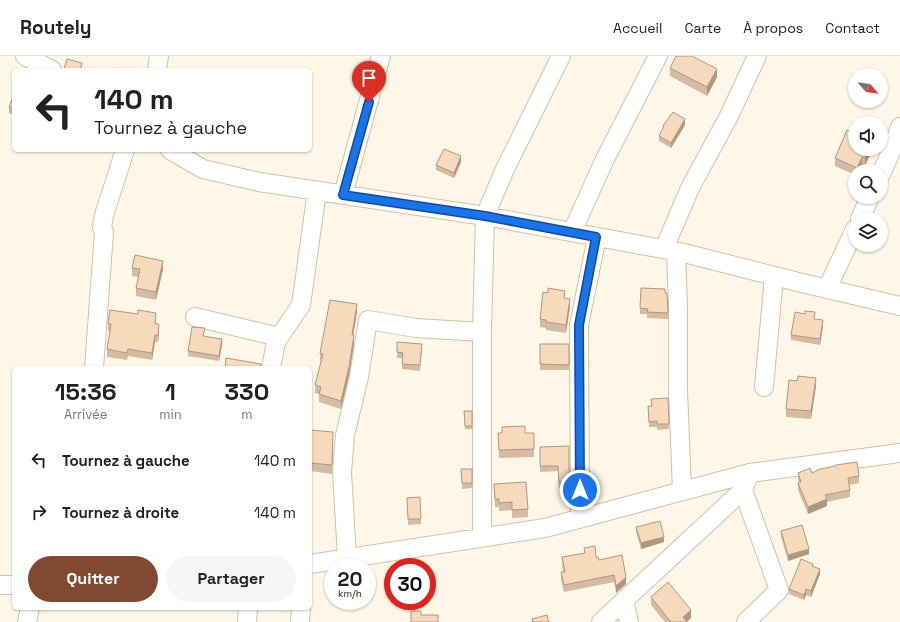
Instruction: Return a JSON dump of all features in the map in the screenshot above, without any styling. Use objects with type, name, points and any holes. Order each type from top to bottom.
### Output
[{"type":"street","points":[[25,56],[49,68]]},
{"type":"street","points":[[53,68],[56,56]]},
{"type":"street","points":[[157,68],[159,56]]},
{"type":"street","points":[[343,195],[381,56]]},
{"type":"street","points":[[482,538],[482,332],[485,216],[506,169],[562,56]]},
{"type":"street","points":[[572,232],[605,159],[658,56]]},
{"type":"street","points":[[682,492],[678,390],[678,306],[670,250],[690,188],[729,116],[757,56]]},
{"type":"street","points":[[885,164],[900,127]]},
{"type":"street","points":[[94,366],[104,232],[102,227],[104,215],[124,152]]},
{"type":"street","points":[[173,152],[202,169],[259,182],[485,216],[670,250],[900,306]]},
{"type":"street","points":[[271,366],[276,342],[301,304],[317,191]]},
{"type":"street","points":[[580,519],[579,325],[596,237]]},
{"type":"street","points":[[827,289],[848,244]]},
{"type":"street","points":[[764,387],[774,276]]},
{"type":"street","points":[[195,317],[279,337]]},
{"type":"street","points":[[482,332],[416,328],[368,320],[359,377],[344,435],[342,472],[347,558],[545,528],[750,473],[900,453]]},
{"type":"street","points":[[601,622],[743,490],[750,473]]},
{"type":"street","points":[[743,490],[779,590],[746,622]]},
{"type":"street","points":[[312,564],[324,562]]},
{"type":"street","points":[[0,585],[12,585]]},
{"type":"street","points":[[624,601],[629,622]]},
{"type":"street","points":[[27,622],[30,610]]},
{"type":"street","points":[[247,622],[248,610]]},
{"type":"street","points":[[300,622],[301,610]]},
{"type":"building","points":[[676,56],[692,56],[717,69],[707,87],[670,68]]},
{"type":"building","points":[[67,59],[82,63],[81,68],[64,68]]},
{"type":"building","points":[[12,100],[12,108],[9,107]]},
{"type":"building","points":[[673,112],[685,119],[671,143],[659,136],[663,126]]},
{"type":"building","points":[[847,130],[848,156],[866,156],[865,158],[862,157],[859,164],[848,164],[835,158]]},
{"type":"building","points":[[444,149],[461,156],[454,173],[436,165]]},
{"type":"building","points":[[135,255],[163,261],[156,292],[136,288],[140,269],[132,268]]},
{"type":"building","points":[[548,288],[565,291],[564,298],[570,299],[566,325],[546,322],[546,320],[540,319],[543,292],[548,293]]},
{"type":"building","points":[[641,288],[665,289],[665,293],[667,293],[668,313],[647,312],[648,309],[640,308]]},
{"type":"building","points":[[330,300],[357,304],[349,367],[341,401],[319,394],[321,387],[315,385],[323,354],[320,353]]},
{"type":"building","points":[[110,310],[138,314],[138,310],[156,313],[155,324],[159,324],[158,335],[155,335],[152,353],[128,349],[127,353],[107,349],[111,324],[108,323]]},
{"type":"building","points":[[805,311],[815,312],[814,319],[823,320],[820,339],[791,335],[795,312],[805,314]]},
{"type":"building","points":[[192,327],[205,328],[203,336],[222,339],[219,356],[188,351]]},
{"type":"building","points":[[397,342],[422,344],[420,365],[402,364],[403,353],[397,352]]},
{"type":"building","points":[[540,344],[569,344],[569,365],[540,364]]},
{"type":"building","points":[[226,358],[261,364],[260,366],[225,366]]},
{"type":"building","points":[[798,376],[816,378],[811,411],[786,409],[789,380],[797,381]]},
{"type":"building","points":[[668,398],[669,424],[657,424],[657,421],[649,422],[648,406],[652,406],[651,399]]},
{"type":"building","points":[[464,411],[472,411],[472,426],[465,426]]},
{"type":"building","points":[[525,426],[525,433],[534,433],[534,449],[499,450],[498,433],[502,433],[502,427]]},
{"type":"building","points":[[312,430],[333,432],[332,465],[312,463]]},
{"type":"building","points":[[569,446],[569,482],[559,482],[558,466],[540,466],[540,447]]},
{"type":"building","points":[[857,462],[859,476],[848,478],[850,490],[825,495],[827,499],[808,507],[798,483],[801,482],[798,473],[810,468],[812,473],[820,469],[836,465]]},
{"type":"building","points":[[461,469],[472,469],[472,483],[462,483]]},
{"type":"building","points":[[526,482],[528,509],[512,510],[512,502],[499,503],[499,499],[495,499],[494,484]]},
{"type":"building","points":[[420,497],[421,519],[408,519],[407,498]]},
{"type":"building","points":[[660,521],[664,537],[641,543],[636,527]]},
{"type":"building","points":[[802,525],[809,549],[788,555],[781,531]]},
{"type":"building","points":[[595,546],[596,557],[598,557],[599,560],[622,555],[626,577],[616,586],[614,575],[564,585],[561,572],[565,572],[562,557],[585,553],[584,548]]},
{"type":"building","points":[[801,559],[820,569],[811,591],[806,589],[804,595],[789,589]]},
{"type":"building","points":[[668,582],[691,610],[683,617],[687,622],[671,622],[651,597]]},
{"type":"building","points":[[411,611],[421,611],[421,615],[438,615],[438,622],[411,622]]},
{"type":"building","points":[[547,615],[549,622],[533,622],[532,619]]},
{"type":"route","points":[[369,102],[343,195],[485,216],[596,237],[579,325],[580,490]]}]
